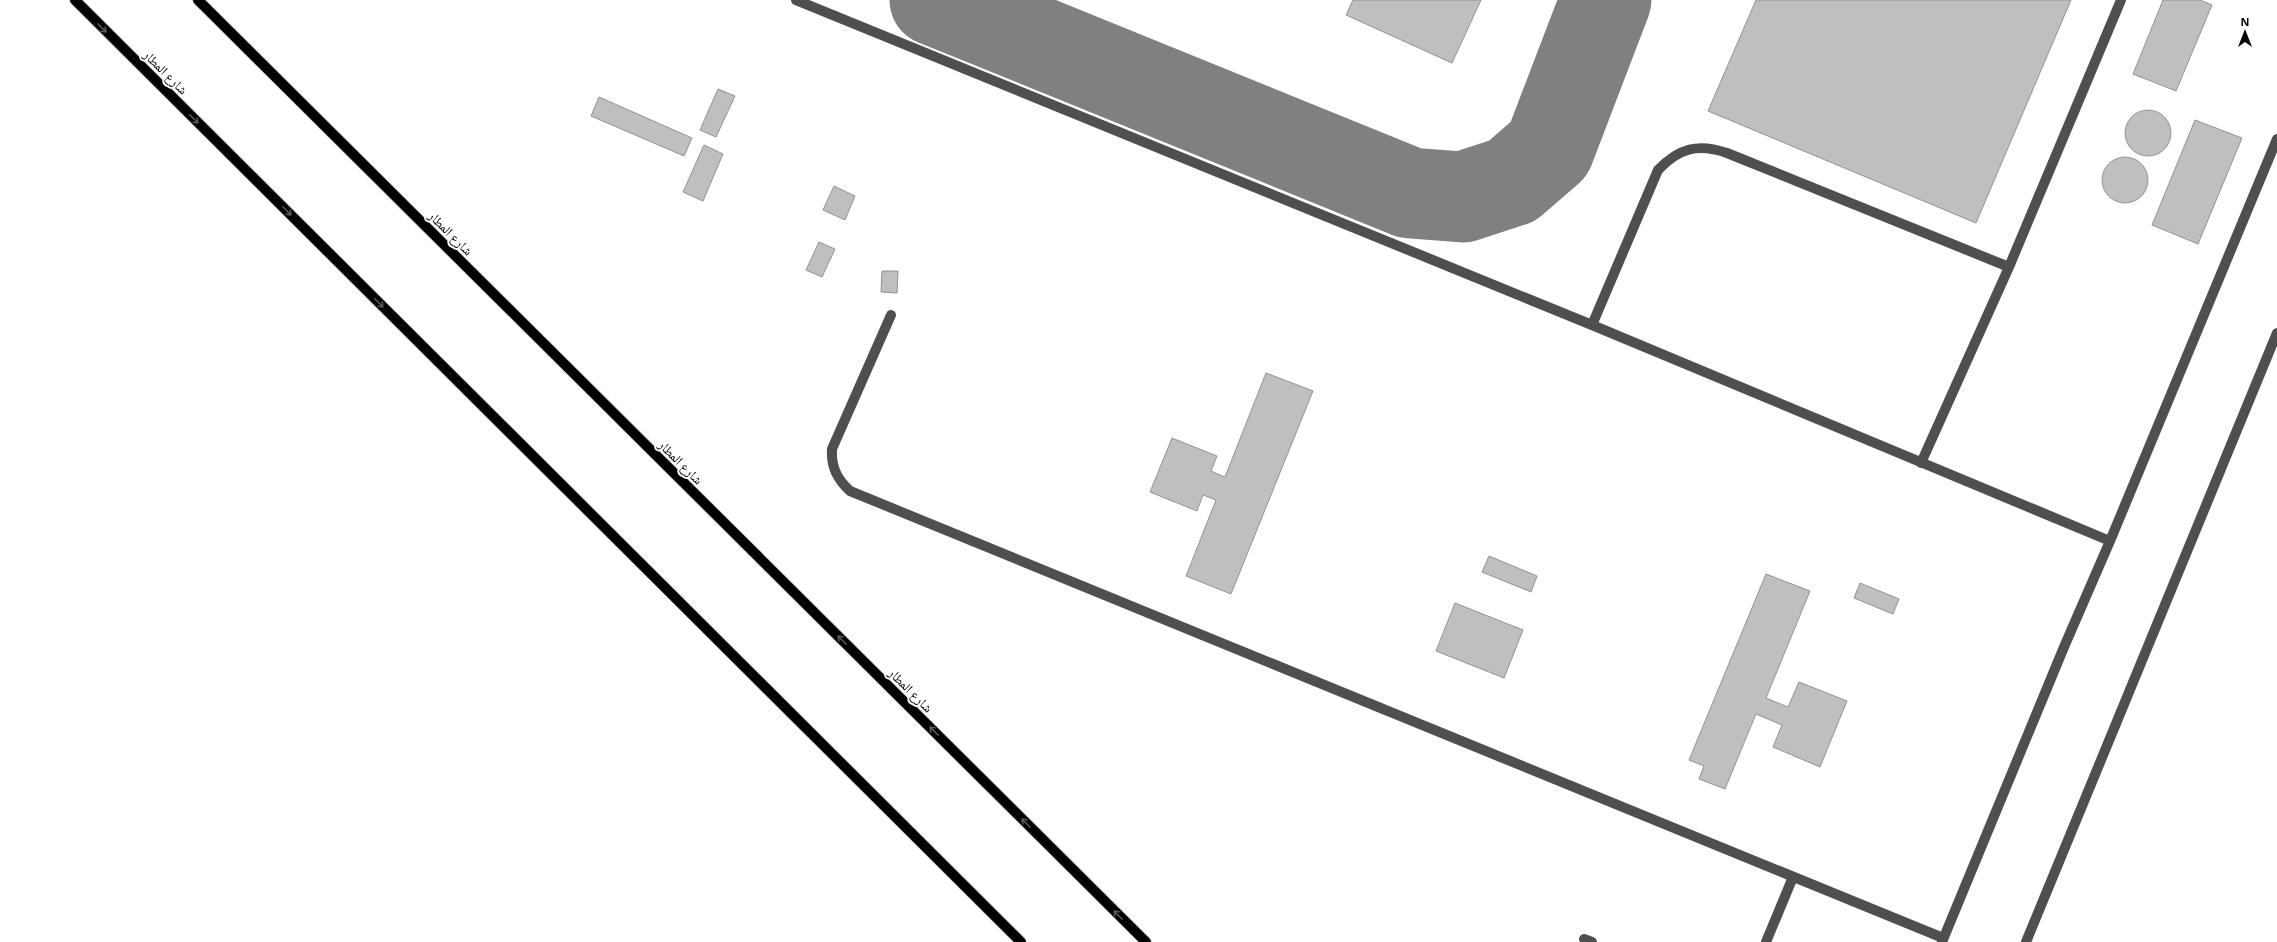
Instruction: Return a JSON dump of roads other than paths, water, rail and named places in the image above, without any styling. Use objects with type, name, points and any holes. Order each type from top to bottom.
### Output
[{"type":"main road","name":"شارع المطار","points":[[75,0],[1021,942]]},
{"type":"main road","name":"شارع المطار","points":[[198,0],[1146,942]]},
{"type":"lane","points":[[796,0],[1592,325],[2110,541]]},
{"type":"lane","points":[[1922,463],[2009,267],[2121,0]]},
{"type":"lane","points":[[891,314],[832,449],[832,461],[835,473],[850,491],[1793,877],[1942,940],[2277,139]]},
{"type":"lane","points":[[1592,325],[1658,170],[1668,159],[1682,151],[1697,147],[1712,148],[1727,153],[2009,267]]},
{"type":"lane","points":[[2026,942],[2277,333]]},
{"type":"lane","points":[[1766,942],[1793,877]]}]
